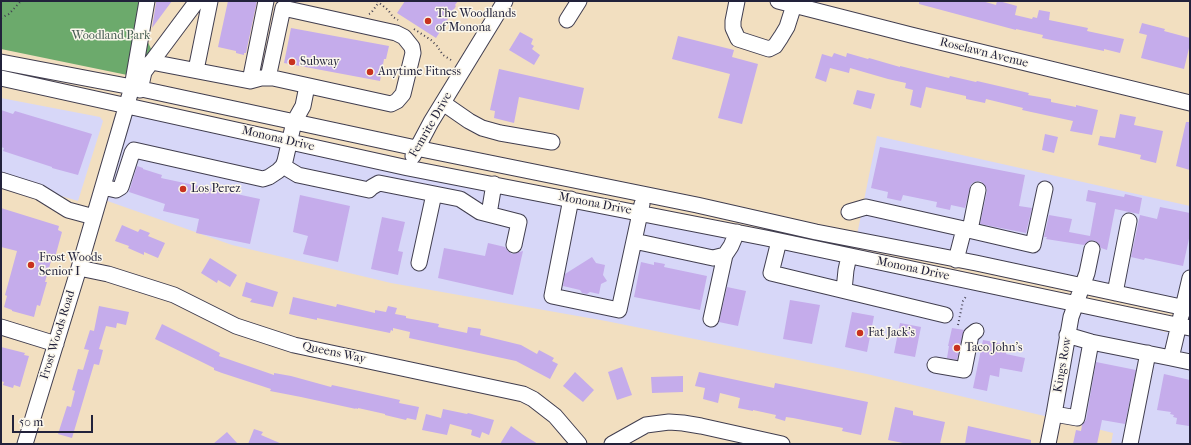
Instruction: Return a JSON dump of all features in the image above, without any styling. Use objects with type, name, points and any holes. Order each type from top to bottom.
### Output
[{"type":"street","points":[[136,88],[147,1]]},
{"type":"street","points":[[136,88],[151,62],[197,1]]},
{"type":"street","points":[[196,70],[210,1]]},
{"type":"street","points":[[250,81],[266,1]]},
{"type":"street","name":"Femrite Drive","points":[[399,187],[416,148],[505,1]]},
{"type":"street","points":[[567,20],[579,1]]},
{"type":"street","points":[[737,1],[733,28],[738,39],[768,49],[775,46],[787,27],[794,5]]},
{"type":"street","name":"Roselawn Avenue","points":[[778,1],[1190,103]]},
{"type":"street","points":[[151,62],[250,81],[268,78],[391,104],[397,101],[403,94],[412,54],[412,47],[404,37],[396,33],[284,8],[268,78]]},
{"type":"street","name":"Monona Drive","points":[[1,62],[136,88],[416,148],[644,194],[816,232],[1186,308]]},
{"type":"street","name":"Monona Drive","points":[[1,78],[408,168],[737,232],[1184,327]]},
{"type":"street","points":[[103,187],[116,190],[121,187],[134,150],[263,179],[269,177],[283,166],[294,122],[292,108],[302,85]]},
{"type":"street","name":"Frost Woods Road","points":[[25,444],[103,187],[136,88]]},
{"type":"street","points":[[443,103],[482,128],[500,133],[552,142]]},
{"type":"street","points":[[283,166],[298,175],[369,190],[379,183],[460,199],[474,209],[519,222],[514,245]]},
{"type":"street","points":[[1,180],[39,192],[68,210],[94,217]]},
{"type":"street","points":[[489,214],[494,184]]},
{"type":"street","points":[[849,212],[866,207],[1032,245],[1045,189]]},
{"type":"street","points":[[956,260],[978,190]]},
{"type":"street","points":[[419,263],[434,194]]},
{"type":"street","points":[[571,199],[552,296],[619,310],[644,194]]},
{"type":"street","points":[[1115,293],[1129,221]]},
{"type":"street","points":[[712,319],[726,255],[737,232]]},
{"type":"street","points":[[634,241],[713,258],[726,255]]},
{"type":"street","points":[[779,241],[771,274],[945,315]]},
{"type":"street","name":"Kings Row","points":[[1048,444],[1067,335],[1075,304],[1087,273],[1092,248]]},
{"type":"street","points":[[844,290],[849,256]]},
{"type":"street","name":"Queens Way","points":[[79,268],[108,274],[174,295],[236,326],[294,345],[523,394],[533,398],[555,416],[579,444]]},
{"type":"street","points":[[1171,358],[1184,327],[1190,278]]},
{"type":"street","points":[[1,327],[56,344]]},
{"type":"street","points":[[935,365],[964,370],[971,335],[976,331]]},
{"type":"street","points":[[1067,335],[1091,342],[1190,362]]},
{"type":"street","points":[[1054,414],[1077,418],[1091,342]]},
{"type":"street","points":[[1130,444],[1148,353]]},
{"type":"street","points":[[612,444],[646,425],[669,422],[701,426],[782,444]]},
{"type":"path","points":[[1,18],[9,14],[21,1]]},
{"type":"path","points":[[958,325],[963,301],[966,295]]},
{"type":"shaded area","points":[[1,98],[100,117],[103,121],[78,201],[1,178]]},
{"type":"shaded area","points":[[126,105],[1096,308],[1165,332],[1190,331],[1190,444],[1111,444],[1113,433],[867,374],[606,321],[391,283],[232,245],[99,198]]},
{"type":"shaded area","points":[[877,136],[1190,206],[1190,309],[857,235]]},
{"type":"green space","name":"Woodland Park","points":[[1,1],[155,1],[146,38],[152,51],[137,77],[1,49]]},
{"type":"building","points":[[156,1],[172,1],[152,28],[156,3]]},
{"type":"building","points":[[228,1],[257,1],[246,53],[244,53],[244,55],[236,53],[236,51],[218,47]]},
{"type":"building","name":"The Woodlands of Monona","points":[[405,1],[458,1],[436,38],[397,13]]},
{"type":"building","points":[[919,1],[982,1],[996,5],[997,1],[999,1],[1017,6],[1015,15],[1032,19],[1033,17],[1037,18],[1039,10],[1050,12],[1049,20],[1088,28],[1087,31],[1124,39],[1120,53],[1104,49],[1104,51],[1042,38],[1043,35],[1016,30],[919,4]]},
{"type":"building","points":[[1142,23],[1190,38],[1184,69],[1141,58],[1147,35],[1139,33]]},
{"type":"building","points":[[291,28],[389,46],[386,59],[384,59],[380,81],[284,63]]},
{"type":"building","points":[[520,32],[533,39],[531,44],[534,46],[532,49],[540,55],[534,65],[509,50]]},
{"type":"building","points":[[678,36],[734,50],[732,57],[758,64],[742,124],[718,118],[730,74],[672,59]]},
{"type":"building","points":[[834,53],[846,57],[847,53],[949,78],[950,76],[977,81],[1029,93],[1028,95],[1051,99],[1051,102],[1076,107],[1076,105],[1098,110],[1092,135],[1070,131],[1073,121],[1022,110],[1023,108],[986,99],[985,103],[966,99],[966,96],[926,87],[921,108],[910,105],[913,90],[905,88],[906,83],[850,68],[849,73],[830,68],[826,82],[815,78],[822,54],[832,57]]},
{"type":"building","points":[[499,69],[584,88],[579,110],[519,97],[514,123],[494,118],[495,111],[490,110]]},
{"type":"building","points":[[857,90],[875,94],[871,109],[853,104]]},
{"type":"building","points":[[1,110],[13,114],[15,111],[92,134],[78,175],[52,168],[3,151],[4,148],[1,147]]},
{"type":"building","points":[[1120,114],[1136,117],[1134,125],[1163,131],[1156,163],[1140,159],[1141,155],[1098,145],[1100,136],[1115,138]]},
{"type":"building","points":[[1186,122],[1190,122],[1190,170],[1176,166]]},
{"type":"building","points":[[1045,134],[1058,137],[1054,153],[1042,150]]},
{"type":"building","points":[[880,147],[1025,175],[1019,206],[1032,208],[1026,233],[980,224],[987,191],[984,184],[980,181],[976,181],[971,184],[965,208],[951,205],[950,210],[936,207],[937,202],[903,195],[901,201],[887,198],[888,192],[871,188]]},
{"type":"building","points":[[137,166],[162,175],[161,178],[260,199],[250,244],[196,233],[199,219],[163,211],[165,204],[129,192]]},
{"type":"building","points":[[1088,190],[1124,197],[1125,194],[1142,198],[1139,214],[1115,209],[1107,250],[1101,248],[1098,243],[1093,240],[1084,245],[1046,239],[1047,237],[1044,237],[1049,215],[1072,219],[1069,232],[1090,236],[1096,203],[1086,201]]},
{"type":"building","points":[[300,195],[350,206],[338,262],[303,254],[308,236],[293,232]]},
{"type":"building","points":[[1160,207],[1190,213],[1190,234],[1183,266],[1145,258],[1144,260],[1131,257],[1140,215],[1157,219]]},
{"type":"building","name":"Frost Woods Senior I","points":[[1,208],[59,226],[58,230],[62,232],[54,261],[51,261],[40,306],[37,305],[34,317],[12,311],[4,307],[7,296],[5,295],[17,251],[1,247]]},
{"type":"building","points":[[382,217],[405,222],[398,251],[403,252],[398,275],[371,269]]},
{"type":"building","points":[[122,225],[138,232],[140,229],[150,233],[148,236],[165,243],[158,258],[144,252],[144,255],[128,248],[129,246],[115,241]]},
{"type":"building","points":[[488,243],[505,247],[512,254],[523,251],[513,295],[438,278],[444,248],[485,256]]},
{"type":"building","points":[[592,257],[596,263],[605,265],[603,275],[607,281],[601,284],[599,294],[590,292],[587,294],[582,293],[580,290],[563,286],[565,274]]},
{"type":"building","points":[[210,258],[237,275],[230,287],[218,280],[217,283],[201,273]]},
{"type":"building","points":[[641,262],[654,265],[654,262],[665,264],[664,267],[707,276],[700,310],[634,297]]},
{"type":"building","points":[[246,282],[278,292],[273,307],[250,302],[252,299],[242,296]]},
{"type":"building","points":[[727,287],[746,291],[738,326],[719,322]]},
{"type":"building","points":[[293,297],[336,307],[337,304],[375,313],[375,310],[386,312],[388,306],[397,308],[395,314],[406,316],[406,318],[439,324],[438,327],[467,333],[468,327],[481,329],[480,335],[521,345],[537,354],[539,350],[554,358],[552,361],[558,364],[550,379],[516,361],[409,338],[410,332],[393,328],[393,331],[391,330],[390,333],[317,318],[317,320],[289,314]]},
{"type":"building","points":[[790,300],[820,305],[812,344],[783,339]]},
{"type":"building","points":[[99,306],[129,312],[126,325],[117,323],[116,328],[106,326],[99,349],[103,350],[99,365],[94,364],[72,438],[58,434],[67,406],[71,407],[75,391],[72,390],[78,369],[83,370],[89,350],[84,349],[90,330],[94,331]]},
{"type":"building","points":[[852,312],[874,316],[867,352],[845,347]]},
{"type":"building","points":[[900,323],[921,327],[915,357],[894,353]]},
{"type":"building","points":[[162,324],[220,353],[219,356],[274,375],[274,373],[291,376],[331,387],[332,385],[400,400],[399,403],[419,407],[416,420],[407,418],[406,420],[358,408],[355,408],[356,409],[270,391],[271,389],[214,370],[214,368],[155,339]]},
{"type":"building","name":"Taco John's","points":[[952,328],[964,330],[957,360],[947,358]]},
{"type":"building","points":[[983,340],[1004,344],[1007,349],[1006,354],[1025,358],[1022,372],[1000,368],[999,377],[990,375],[987,391],[973,388]]},
{"type":"building","points":[[1,347],[25,353],[24,355],[29,356],[20,387],[14,385],[13,388],[3,385],[4,382],[1,381]]},
{"type":"building","points":[[1096,362],[1136,370],[1125,424],[1102,420],[1097,444],[1073,444],[1076,430],[1081,431],[1082,425],[1086,420]]},
{"type":"building","points":[[622,367],[632,395],[617,400],[608,372]]},
{"type":"building","points":[[575,372],[594,390],[583,402],[563,386]]},
{"type":"building","points":[[699,372],[774,388],[775,383],[868,402],[861,435],[842,431],[843,428],[786,417],[785,421],[775,418],[776,415],[738,408],[740,398],[720,393],[718,403],[703,399],[705,388],[695,386]]},
{"type":"building","points":[[1164,374],[1190,380],[1189,426],[1176,424],[1177,418],[1170,414],[1171,412],[1157,410]]},
{"type":"building","points":[[683,376],[683,392],[652,393],[651,377]]},
{"type":"building","points":[[895,407],[913,411],[913,415],[945,422],[940,444],[908,444],[888,440]]},
{"type":"building","points":[[443,409],[468,413],[494,420],[489,435],[482,432],[480,438],[471,435],[472,430],[450,424],[447,435],[422,430],[426,414],[441,418]]},
{"type":"building","points":[[511,426],[522,434],[538,444],[500,444]]},
{"type":"building","points":[[968,426],[1031,440],[1031,444],[965,444]]},
{"type":"building","points":[[254,429],[263,432],[261,435],[282,444],[248,444]]},
{"type":"building","points":[[227,432],[238,444],[213,444]]},
{"type":"place","name":"The Woodlands of Monona","points":[[428,21]]},
{"type":"place","name":"Subway","points":[[292,62]]},
{"type":"place","name":"Anytime Fitness","points":[[370,72]]},
{"type":"place","name":"Los Perez","points":[[183,189]]},
{"type":"place","name":"Frost Woods Senior I","points":[[31,265]]},
{"type":"place","name":"Fat Jack's","points":[[860,333]]},
{"type":"place","name":"Taco John's","points":[[957,348]]}]
